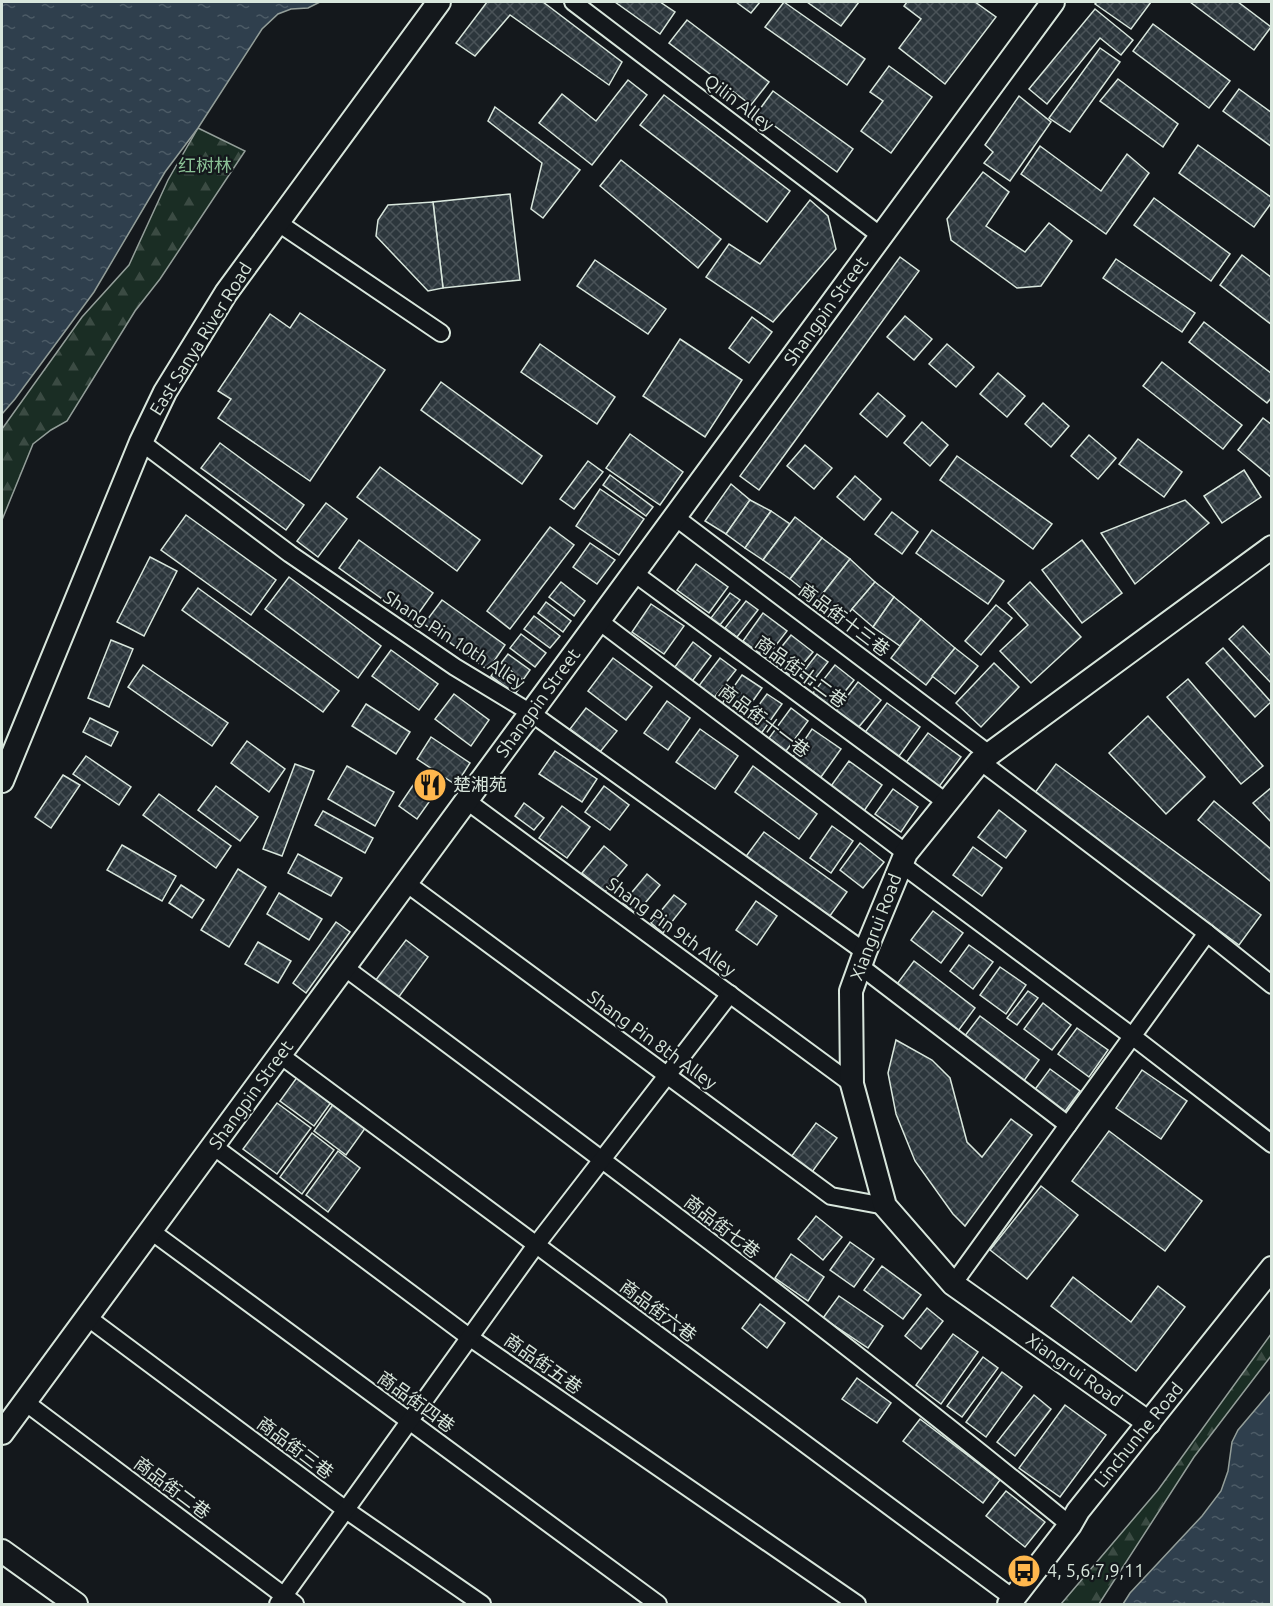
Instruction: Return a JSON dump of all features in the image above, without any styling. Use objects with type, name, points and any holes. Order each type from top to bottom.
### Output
[{"type":"street","name":"East Sanya River Road","points":[[2,781],[141,442],[165,392],[226,293],[439,2]]},
{"type":"street","name":"Qilin Alley","points":[[573,2],[881,236]]},
{"type":"street","name":"Shangpin Street","points":[[2,1433],[1053,2]]},
{"type":"street","points":[[277,222],[441,333]]},
{"type":"street","name":"Shang Pin 10th Alley","points":[[141,442],[290,554],[455,667],[531,713],[862,959],[1068,1125]]},
{"type":"street","name":"商品街十三巷","points":[[675,517],[1272,985]]},
{"type":"street","name":"Xiangrui Road","points":[[1149,1423],[953,1284],[885,1206],[852,1084],[851,991],[903,858],[946,802],[985,758],[1272,547]]},
{"type":"street","name":"商品街十二巷","points":[[634,573],[946,802]]},
{"type":"street","name":"商品街十一巷","points":[[599,621],[1272,1144]]},
{"type":"street","name":"Shang Pin 9th Alley","points":[[467,801],[852,1084]]},
{"type":"street","name":"Shang Pin 8th Alley","points":[[406,883],[831,1196],[885,1206]]},
{"type":"street","points":[[953,1284],[1207,933]]},
{"type":"street","name":"商品街七巷","points":[[344,967],[602,1159],[986,1456],[1070,1524]]},
{"type":"street","points":[[286,1602],[346,1510],[536,1245],[730,994]]},
{"type":"street","name":"商品街六巷","points":[[280,1055],[1011,1601]]},
{"type":"street","name":"商品街五巷","points":[[213,1146],[469,1337],[857,1605]]},
{"type":"street","name":"商品街四巷","points":[[151,1231],[658,1605]]},
{"type":"street","name":"Linchunhe Road","points":[[1011,1601],[1078,1511],[1272,1268]]},
{"type":"street","name":"商品街三巷","points":[[87,1317],[346,1510],[482,1605]]},
{"type":"street","name":"商品街二巷","points":[[25,1402],[286,1602]]},
{"type":"street","points":[[2,1551],[76,1605]]},
{"type":"green space","name":"红树林","points":[[198,128],[245,151],[160,279],[135,311],[67,421],[33,444],[2,520],[2,429],[82,317],[129,265],[168,180]]},
{"type":"green space","points":[[1271,1334],[1271,1356],[1194,1457],[1099,1604],[1061,1604],[1158,1490]]},
{"type":"water","points":[[2,2],[320,2],[308,8],[291,9],[278,14],[262,29],[198,128],[165,172],[94,292],[2,414]]},
{"type":"water","points":[[1271,1391],[1271,1604],[1123,1604],[1130,1593],[1202,1516],[1221,1491],[1228,1471],[1232,1442],[1238,1430]]},
{"type":"building","points":[[487,2],[543,2],[622,62],[609,85],[510,15],[475,56],[456,43]]},
{"type":"building","points":[[615,2],[660,2],[675,12],[660,34]]},
{"type":"building","points":[[736,2],[760,2],[751,13]]},
{"type":"building","points":[[784,2],[865,59],[847,85],[765,27]]},
{"type":"building","points":[[807,2],[859,2],[841,26]]},
{"type":"building","points":[[907,2],[975,2],[996,17],[945,84],[899,48],[921,19],[904,6]]},
{"type":"building","points":[[1097,2],[1151,2],[1131,29],[1095,4]]},
{"type":"building","points":[[1190,2],[1238,2],[1271,27],[1254,50]]},
{"type":"building","points":[[1095,9],[1133,40],[1121,55],[1100,38],[1047,104],[1029,89]]},
{"type":"building","points":[[687,20],[769,82],[751,105],[669,43]]},
{"type":"building","points":[[1153,24],[1230,81],[1209,108],[1133,51]]},
{"type":"building","points":[[1100,48],[1120,62],[1070,132],[1049,118]]},
{"type":"building","points":[[889,66],[932,97],[891,153],[861,131],[883,101],[870,92]]},
{"type":"building","points":[[1118,79],[1178,124],[1163,147],[1100,101]]},
{"type":"building","points":[[628,80],[647,95],[592,165],[539,123],[562,94],[596,121]]},
{"type":"building","points":[[1239,89],[1272,113],[1272,147],[1223,111]]},
{"type":"building","points":[[773,91],[853,149],[837,172],[757,113]]},
{"type":"building","points":[[664,95],[790,191],[767,222],[640,125]]},
{"type":"building","points":[[1019,96],[1051,122],[1010,181],[984,163],[993,152],[985,145]]},
{"type":"building","points":[[495,107],[580,170],[543,218],[531,209],[542,163],[488,121]]},
{"type":"building","points":[[1198,145],[1272,198],[1272,202],[1254,227],[1179,173]]},
{"type":"building","points":[[1040,146],[1101,191],[1127,154],[1149,173],[1106,234],[1021,174]]},
{"type":"building","points":[[621,160],[721,239],[698,268],[600,186]]},
{"type":"building","points":[[983,172],[1009,192],[986,226],[1025,252],[1049,223],[1072,241],[1041,286],[1017,288],[951,240],[947,219]]},
{"type":"building","points":[[510,194],[520,280],[443,288],[433,202]]},
{"type":"building","points":[[1154,198],[1230,254],[1211,281],[1134,225]]},
{"type":"building","points":[[810,200],[828,216],[836,249],[773,322],[706,277],[729,244],[760,264]]},
{"type":"building","points":[[433,202],[443,288],[428,291],[376,236],[378,220],[388,205]]},
{"type":"building","points":[[1242,255],[1272,278],[1272,325],[1220,285]]},
{"type":"building","points":[[900,257],[919,271],[759,490],[740,476]]},
{"type":"building","points":[[1116,259],[1195,313],[1182,332],[1103,278]]},
{"type":"building","points":[[595,260],[666,309],[648,334],[577,286]]},
{"type":"building","points":[[300,313],[385,370],[310,481],[218,418],[231,399],[218,391],[270,314],[290,328]]},
{"type":"building","points":[[905,316],[932,339],[914,360],[887,337]]},
{"type":"building","points":[[752,317],[772,332],[749,363],[729,348]]},
{"type":"building","points":[[1204,322],[1272,374],[1272,397],[1267,403],[1189,342]]},
{"type":"building","points":[[680,339],[742,380],[705,437],[643,396]]},
{"type":"building","points":[[540,344],[615,397],[597,424],[521,372]]},
{"type":"building","points":[[947,344],[974,367],[956,387],[929,364]]},
{"type":"building","points":[[1162,362],[1242,425],[1223,449],[1143,386]]},
{"type":"building","points":[[998,373],[1025,396],[1007,417],[980,394]]},
{"type":"building","points":[[441,382],[542,456],[522,484],[421,410]]},
{"type":"building","points":[[878,393],[905,416],[887,437],[860,414]]},
{"type":"building","points":[[1043,403],[1069,426],[1051,447],[1025,424]]},
{"type":"building","points":[[1263,418],[1272,425],[1272,478],[1238,450]]},
{"type":"building","points":[[922,422],[948,445],[930,466],[904,443]]},
{"type":"building","points":[[630,434],[683,472],[660,505],[606,468]]},
{"type":"building","points":[[1089,435],[1116,458],[1098,479],[1071,456]]},
{"type":"building","points":[[1138,439],[1182,472],[1164,497],[1119,464]]},
{"type":"building","points":[[220,443],[304,505],[286,530],[201,468]]},
{"type":"building","points":[[805,445],[832,468],[814,489],[787,466]]},
{"type":"building","points":[[957,456],[1052,524],[1033,549],[940,480]]},
{"type":"building","points":[[588,461],[603,472],[574,509],[560,499]]},
{"type":"building","points":[[380,467],[480,540],[457,571],[357,497]]},
{"type":"building","points":[[1244,470],[1261,497],[1222,523],[1204,496]]},
{"type":"building","points":[[610,475],[653,507],[646,516],[603,485]]},
{"type":"building","points":[[855,476],[881,499],[864,520],[837,497]]},
{"type":"building","points":[[731,484],[750,500],[726,534],[705,521]]},
{"type":"building","points":[[600,489],[644,519],[619,555],[576,526]]},
{"type":"building","points":[[750,500],[771,511],[745,548],[726,534]]},
{"type":"building","points":[[1185,500],[1209,523],[1135,584],[1101,533]]},
{"type":"building","points":[[326,503],[347,519],[318,557],[297,541]]},
{"type":"building","points":[[771,511],[790,524],[763,560],[745,548]]},
{"type":"building","points":[[892,512],[918,532],[902,554],[875,534]]},
{"type":"building","points":[[186,515],[276,580],[251,615],[161,550]]},
{"type":"building","points":[[795,517],[822,538],[790,579],[763,560]]},
{"type":"building","points":[[550,527],[574,545],[510,629],[487,611]]},
{"type":"building","points":[[932,530],[1004,581],[988,604],[916,553]]},
{"type":"building","points":[[822,538],[850,559],[817,601],[790,579]]},
{"type":"building","points":[[359,540],[433,593],[413,621],[339,568]]},
{"type":"building","points":[[1082,540],[1122,593],[1082,623],[1042,570]]},
{"type":"building","points":[[590,543],[615,560],[597,584],[573,567]]},
{"type":"building","points":[[150,557],[177,571],[144,636],[117,622]]},
{"type":"building","points":[[850,559],[875,582],[842,621],[817,601]]},
{"type":"building","points":[[696,564],[728,587],[709,613],[677,590]]},
{"type":"building","points":[[289,577],[381,646],[358,678],[265,609]]},
{"type":"building","points":[[561,582],[585,601],[574,616],[549,597]]},
{"type":"building","points":[[875,582],[894,597],[873,627],[852,609]]},
{"type":"building","points":[[1030,582],[1081,637],[1031,683],[1000,651],[1028,625],[1008,603]]},
{"type":"building","points":[[198,588],[339,691],[323,712],[182,610]]},
{"type":"building","points":[[730,593],[740,600],[720,625],[711,618]]},
{"type":"building","points":[[894,597],[921,619],[900,646],[873,627]]},
{"type":"building","points":[[442,600],[505,645],[488,670],[424,624]]},
{"type":"building","points":[[746,601],[758,610],[737,637],[725,628]]},
{"type":"building","points":[[546,602],[571,621],[563,632],[538,613]]},
{"type":"building","points":[[651,604],[684,626],[664,654],[632,632]]},
{"type":"building","points":[[996,605],[1012,618],[981,655],[965,641]]},
{"type":"building","points":[[763,613],[787,631],[766,658],[743,641]]},
{"type":"building","points":[[534,616],[560,636],[550,648],[524,629]]},
{"type":"building","points":[[921,619],[955,648],[926,685],[891,658]]},
{"type":"building","points":[[1243,626],[1272,657],[1272,684],[1229,639]]},
{"type":"building","points":[[521,634],[546,653],[535,667],[510,648]]},
{"type":"building","points":[[791,635],[813,652],[792,677],[771,660]]},
{"type":"building","points":[[111,640],[133,649],[109,707],[88,698]]},
{"type":"building","points":[[693,642],[711,656],[690,684],[672,671]]},
{"type":"building","points":[[955,648],[978,666],[955,694],[932,676]]},
{"type":"building","points":[[1223,648],[1271,702],[1255,717],[1206,663]]},
{"type":"building","points":[[391,650],[438,684],[419,710],[372,676]]},
{"type":"building","points":[[508,654],[530,670],[523,680],[501,663]]},
{"type":"building","points":[[817,654],[828,662],[810,685],[800,676]]},
{"type":"building","points":[[613,658],[652,687],[626,720],[588,691]]},
{"type":"building","points":[[720,658],[736,670],[713,699],[698,687]]},
{"type":"building","points":[[994,663],[1019,687],[981,727],[956,703]]},
{"type":"building","points":[[143,665],[228,723],[212,746],[128,687]]},
{"type":"building","points":[[835,665],[854,680],[832,708],[813,693]]},
{"type":"building","points":[[497,668],[521,686],[515,694],[491,676]]},
{"type":"building","points":[[742,675],[762,688],[741,718],[721,705]]},
{"type":"building","points":[[1188,679],[1263,766],[1241,784],[1167,697]]},
{"type":"building","points":[[858,682],[881,700],[858,728],[836,711]]},
{"type":"building","points":[[454,694],[489,720],[471,746],[435,719]]},
{"type":"building","points":[[767,694],[782,704],[760,735],[745,724]]},
{"type":"building","points":[[667,701],[690,718],[668,750],[644,733]]},
{"type":"building","points":[[887,703],[920,727],[897,759],[863,735]]},
{"type":"building","points":[[366,704],[410,732],[396,754],[352,726]]},
{"type":"building","points":[[586,708],[617,731],[600,752],[570,729]]},
{"type":"building","points":[[791,708],[808,721],[786,751],[769,738]]},
{"type":"building","points":[[1148,716],[1205,777],[1166,814],[1109,753]]},
{"type":"building","points":[[90,718],[118,732],[111,746],[83,732]]},
{"type":"building","points":[[700,729],[738,756],[715,789],[676,762]]},
{"type":"building","points":[[812,729],[841,749],[821,777],[793,757]]},
{"type":"building","points":[[928,733],[961,757],[938,788],[905,764]]},
{"type":"building","points":[[431,737],[470,763],[456,785],[417,759]]},
{"type":"building","points":[[247,741],[285,769],[269,792],[231,763]]},
{"type":"building","points":[[555,751],[597,779],[582,802],[539,774]]},
{"type":"building","points":[[86,756],[131,787],[119,805],[73,774]]},
{"type":"building","points":[[849,761],[882,785],[864,811],[831,786]]},
{"type":"building","points":[[295,764],[314,771],[282,856],[263,849]]},
{"type":"building","points":[[1056,764],[1261,915],[1239,945],[1034,794]]},
{"type":"building","points":[[347,766],[394,792],[375,826],[328,799]]},
{"type":"building","points":[[753,766],[817,814],[799,839],[735,792]]},
{"type":"building","points":[[63,775],[80,785],[51,828],[35,817]]},
{"type":"building","points":[[420,775],[439,788],[417,819],[399,806]]},
{"type":"building","points":[[216,786],[258,817],[240,841],[198,810]]},
{"type":"building","points":[[604,786],[629,805],[610,830],[585,812]]},
{"type":"building","points":[[1272,787],[1272,823],[1253,803]]},
{"type":"building","points":[[893,789],[918,807],[901,832],[875,814]]},
{"type":"building","points":[[159,794],[231,846],[216,868],[143,815]]},
{"type":"building","points":[[1214,801],[1272,850],[1272,879],[1270,881],[1198,820]]},
{"type":"building","points":[[524,803],[544,818],[534,830],[515,816]]},
{"type":"building","points":[[562,806],[590,827],[567,858],[539,838]]},
{"type":"building","points":[[999,810],[1026,831],[1006,858],[978,837]]},
{"type":"building","points":[[323,811],[373,838],[365,853],[315,825]]},
{"type":"building","points":[[832,826],[853,841],[831,873],[810,858]]},
{"type":"building","points":[[764,832],[847,892],[827,920],[744,859]]},
{"type":"building","points":[[860,843],[884,862],[863,888],[840,870]]},
{"type":"building","points":[[122,845],[176,876],[162,901],[107,870]]},
{"type":"building","points":[[604,846],[627,865],[605,892],[582,873]]},
{"type":"building","points":[[973,847],[1002,868],[982,896],[953,875]]},
{"type":"building","points":[[298,854],[342,878],[331,896],[288,873]]},
{"type":"building","points":[[238,869],[266,887],[229,947],[201,930]]},
{"type":"building","points":[[647,874],[660,885],[636,914],[623,903]]},
{"type":"building","points":[[181,885],[204,900],[192,918],[169,903]]},
{"type":"building","points":[[279,893],[322,919],[309,940],[267,914]]},
{"type":"building","points":[[674,895],[686,904],[663,933],[651,923]]},
{"type":"building","points":[[756,901],[777,916],[757,945],[736,930]]},
{"type":"building","points":[[933,911],[963,933],[941,963],[911,940]]},
{"type":"building","points":[[336,922],[350,932],[306,993],[293,983]]},
{"type":"building","points":[[406,940],[428,957],[398,998],[375,981]]},
{"type":"building","points":[[258,942],[291,961],[278,983],[245,964]]},
{"type":"building","points":[[969,945],[993,962],[973,989],[950,971]]},
{"type":"building","points":[[914,961],[975,1008],[958,1031],[897,984]]},
{"type":"building","points":[[1000,967],[1026,985],[1006,1014],[980,995]]},
{"type":"building","points":[[1028,991],[1038,998],[1017,1025],[1007,1018]]},
{"type":"building","points":[[1043,1003],[1071,1025],[1052,1050],[1024,1029]]},
{"type":"building","points":[[980,1016],[1039,1060],[1023,1082],[964,1037]]},
{"type":"building","points":[[1077,1028],[1108,1050],[1089,1077],[1058,1054]]},
{"type":"building","points":[[896,1040],[932,1060],[950,1078],[967,1142],[982,1157],[1011,1119],[1032,1135],[965,1226],[953,1214],[915,1161],[896,1114],[888,1073]]},
{"type":"building","points":[[1050,1069],[1080,1091],[1063,1114],[1033,1092]]},
{"type":"building","points":[[1142,1070],[1187,1101],[1161,1139],[1116,1108]]},
{"type":"building","points":[[298,1076],[332,1101],[314,1126],[280,1101]]},
{"type":"building","points":[[277,1103],[311,1128],[277,1174],[243,1149]]},
{"type":"building","points":[[334,1103],[366,1127],[346,1155],[314,1131]]},
{"type":"building","points":[[816,1123],[837,1138],[812,1172],[791,1157]]},
{"type":"building","points":[[1109,1131],[1202,1201],[1165,1251],[1072,1181]]},
{"type":"building","points":[[312,1133],[334,1150],[302,1194],[280,1177]]},
{"type":"building","points":[[338,1151],[360,1168],[328,1212],[306,1195]]},
{"type":"building","points":[[1041,1186],[1078,1215],[1027,1279],[990,1250]]},
{"type":"building","points":[[816,1216],[842,1237],[823,1260],[798,1239]]},
{"type":"building","points":[[850,1242],[874,1259],[854,1287],[830,1270]]},
{"type":"building","points":[[791,1254],[824,1277],[808,1301],[775,1278]]},
{"type":"building","points":[[882,1266],[921,1295],[903,1319],[864,1290]]},
{"type":"building","points":[[1073,1277],[1131,1322],[1158,1286],[1185,1307],[1136,1371],[1051,1306]]},
{"type":"building","points":[[839,1296],[883,1326],[868,1348],[823,1318]]},
{"type":"building","points":[[760,1304],[785,1323],[767,1348],[742,1328]]},
{"type":"building","points":[[927,1308],[943,1321],[921,1349],[905,1336]]},
{"type":"building","points":[[953,1334],[978,1352],[941,1404],[916,1385]]},
{"type":"building","points":[[983,1357],[998,1368],[962,1417],[947,1406]]},
{"type":"building","points":[[1002,1372],[1022,1387],[986,1437],[966,1422]]},
{"type":"building","points":[[857,1378],[891,1403],[877,1423],[842,1399]]},
{"type":"building","points":[[1034,1395],[1051,1409],[1015,1456],[997,1442]]},
{"type":"building","points":[[1065,1405],[1106,1435],[1060,1497],[1019,1468]]},
{"type":"building","points":[[920,1419],[1000,1480],[983,1503],[903,1441]]},
{"type":"building","points":[[1006,1491],[1045,1522],[1025,1547],[986,1516]]},
{"type":"place","name":"楚湘苑","points":[[430,785]]},
{"type":"place","name":"4, 5,6,7,9,11","points":[[1024,1571]]}]
